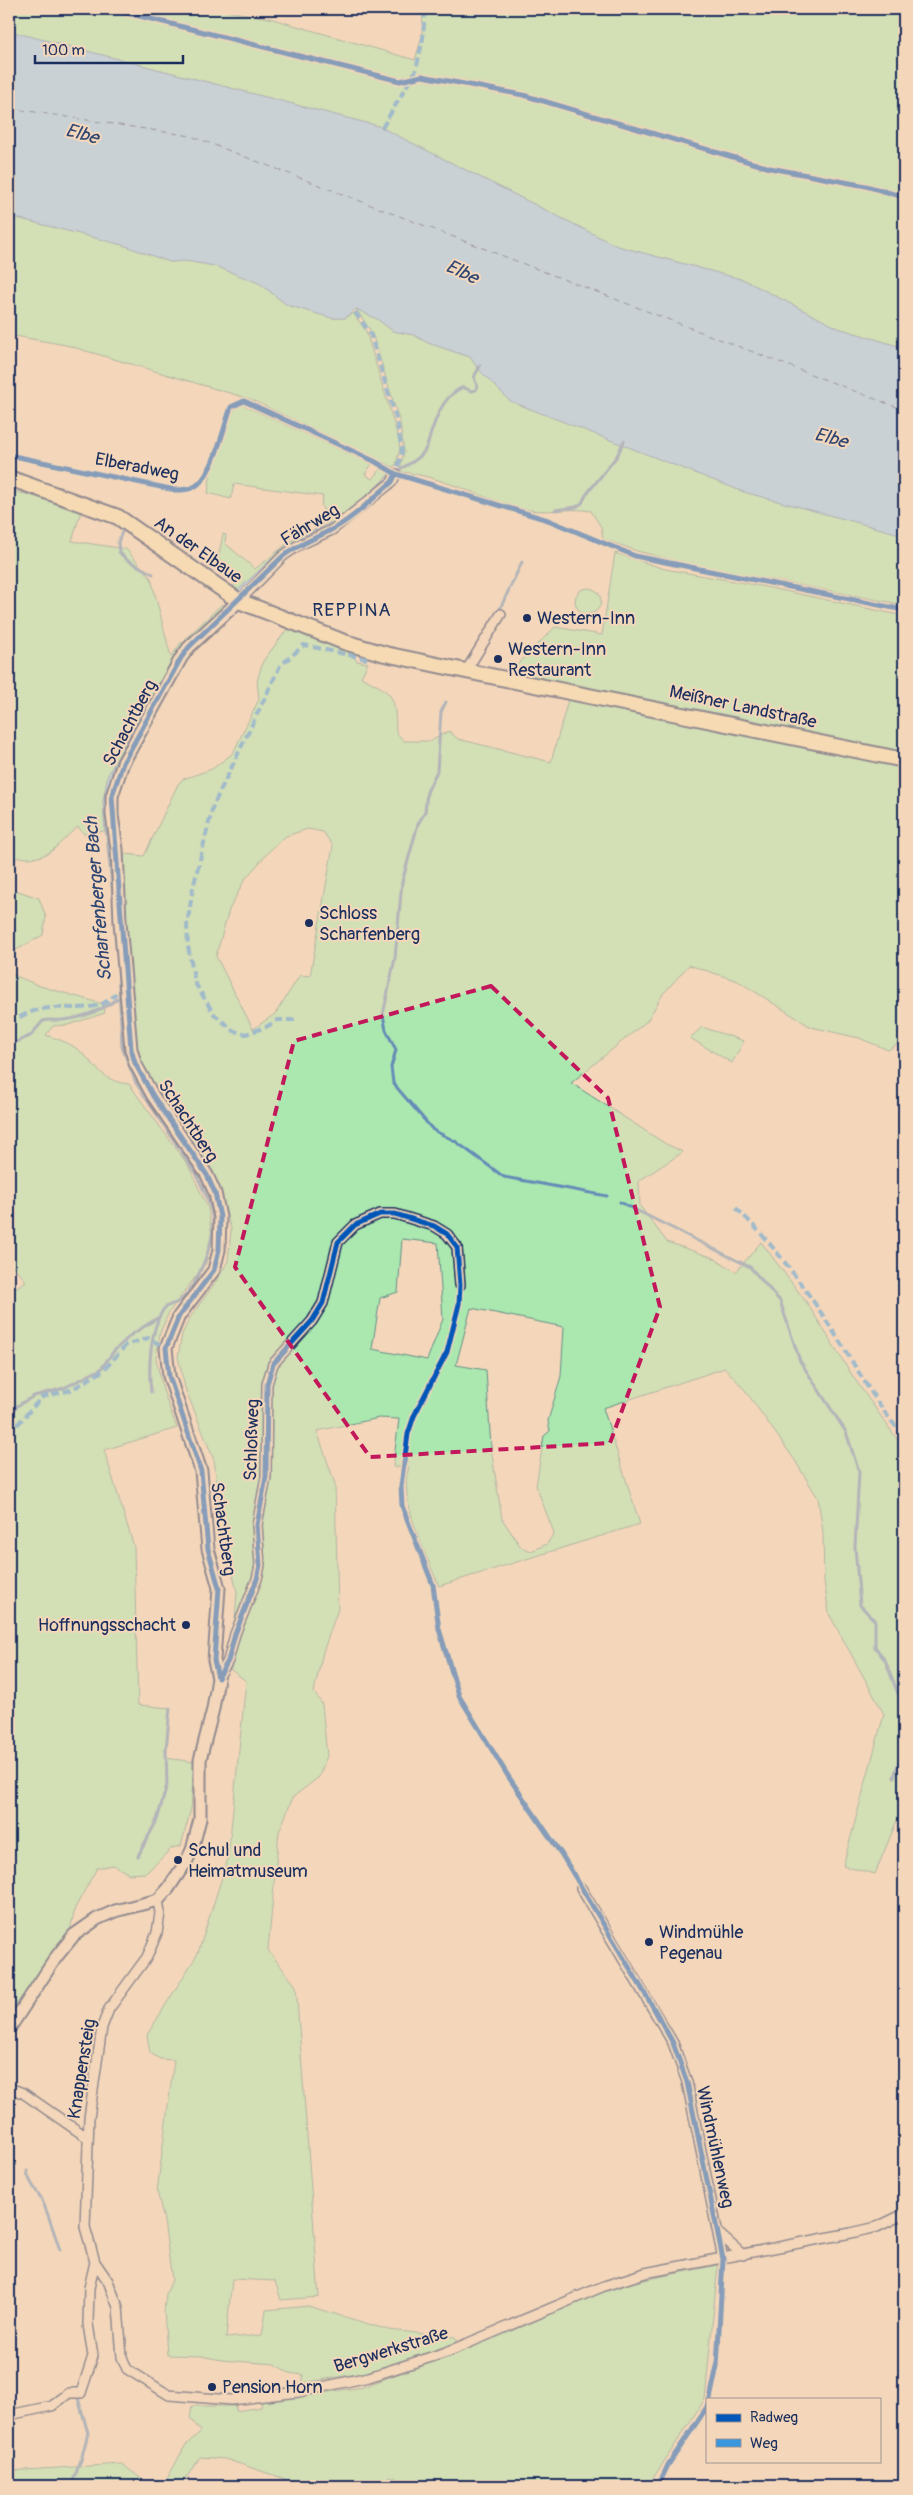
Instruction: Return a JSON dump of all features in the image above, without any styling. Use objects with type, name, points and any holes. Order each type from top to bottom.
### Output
[{"type":"main road","name":"An der Elbaue","points":[[9,478],[118,517],[234,598],[344,642],[385,654],[573,692]]},
{"type":"main road","name":"Meißner Landstraße","points":[[573,692],[904,760]]},
{"type":"street","name":"Fährweg","points":[[234,598],[297,546],[332,530],[344,522],[392,482],[396,474]]},
{"type":"street","name":"Schachtberg","points":[[158,1900],[168,1889],[192,1850],[200,1819],[200,1760],[213,1709],[218,1678],[214,1660],[218,1588],[208,1549],[201,1471],[169,1376],[166,1348],[180,1316],[214,1270],[219,1250],[220,1217],[215,1193],[207,1175],[153,1096],[135,1063],[131,1049],[120,922],[117,849],[111,805],[116,778],[123,763],[181,658],[234,598]]},
{"type":"street","points":[[466,671],[501,614]]},
{"type":"street","name":"Schloßweg","points":[[218,1678],[228,1661],[235,1634],[257,1580],[260,1565],[257,1525],[266,1477],[269,1378],[273,1364],[312,1321],[323,1303],[338,1242],[355,1225],[380,1214],[395,1214],[434,1226],[447,1234],[457,1248],[460,1285]]},
{"type":"street","name":"Windmühlenweg","points":[[581,1888],[673,2043],[689,2089],[723,2259]]},
{"type":"street","points":[[9,2029],[57,1956],[74,1936],[97,1919],[115,1911],[158,1900]]},
{"type":"street","name":"Knappensteig","points":[[88,2138],[102,2027],[109,2009],[147,1957],[157,1933],[160,1913],[158,1900]]},
{"type":"street","points":[[9,2088],[23,2093],[88,2138]]},
{"type":"street","name":"Bergwerkstraße","points":[[88,2138],[85,2227],[95,2262],[108,2280],[118,2307],[122,2357],[127,2369],[169,2396],[231,2400],[299,2392],[370,2377],[447,2352],[604,2286],[645,2274],[876,2227],[904,2214]]},
{"type":"street","name":"Windmühlenweg","points":[[718,2233],[743,2255]]},
{"type":"street","points":[[9,2415],[52,2406],[69,2394],[81,2393],[93,2356],[88,2324],[89,2288],[95,2262]]},
{"type":"highlighted area","points":[[491,986],[608,1098],[660,1307],[610,1443],[370,1457],[235,1267],[294,1041]]},
{"type":"green space","points":[[9,9],[215,9],[269,18],[415,60],[422,36],[423,9],[904,9],[904,348],[838,328],[744,280],[617,246],[378,126],[9,31]]},
{"type":"green space","points":[[9,216],[123,245],[170,262],[186,261],[215,266],[259,283],[287,305],[332,318],[345,318],[353,313],[366,331],[398,437],[400,448],[396,465],[393,467],[250,399],[66,345],[9,335]]},
{"type":"green space","points":[[356,309],[377,319],[393,331],[414,335],[428,343],[470,357],[479,370],[510,401],[744,492],[904,535],[904,605],[688,564],[637,551],[603,539],[601,527],[591,511],[523,509],[431,478],[402,472],[400,469],[404,452],[400,423],[372,333]]},
{"type":"green space","points":[[243,405],[372,464],[365,474],[372,479],[380,469],[387,470],[389,474],[339,520],[281,550],[237,591],[233,587],[239,577],[218,559],[223,534],[226,535],[225,543],[255,569],[293,539],[330,523],[321,505],[323,496],[234,484],[231,499],[208,493],[211,469],[230,415],[236,408]]},
{"type":"green space","points":[[9,490],[82,508],[72,541],[126,549],[151,578],[171,657],[181,642],[183,644],[108,775],[103,801],[105,831],[84,834],[78,827],[45,855],[29,858],[18,857],[11,865],[9,879]]},
{"type":"green space","points":[[615,553],[665,569],[756,585],[904,616],[904,754],[513,673],[515,667],[555,627],[602,635]]},
{"type":"green space","points":[[588,588],[597,592],[601,601],[597,610],[588,614],[579,610],[575,601],[579,592]]},
{"type":"green space","points":[[222,604],[222,607],[185,639]]},
{"type":"green space","points":[[288,628],[349,651],[357,661],[368,663],[361,677],[387,692],[391,697],[395,710],[396,732],[404,741],[431,741],[449,731],[458,739],[551,762],[568,700],[552,696],[556,694],[904,765],[904,1040],[888,1050],[859,1038],[811,1027],[738,981],[689,965],[663,994],[647,1021],[571,1083],[666,1144],[683,1152],[639,1181],[640,1206],[667,1242],[714,1258],[736,1272],[761,1242],[807,1303],[854,1378],[904,1449],[904,1803],[875,1874],[843,1866],[884,1714],[829,1614],[824,1581],[823,1533],[818,1498],[794,1459],[744,1389],[725,1368],[603,1408],[640,1524],[439,1586],[421,1544],[410,1510],[406,1480],[409,1467],[393,1467],[399,1419],[379,1418],[317,1431],[335,1484],[338,1609],[323,1652],[314,1692],[322,1704],[327,1756],[319,1777],[293,1797],[279,1832],[268,1950],[296,1986],[319,2297],[281,2300],[275,2281],[232,2279],[226,2338],[262,2335],[266,2310],[308,2306],[389,2330],[455,2337],[458,2342],[368,2372],[303,2383],[303,2375],[289,2373],[275,2364],[221,2360],[201,2356],[167,2355],[164,2310],[166,2294],[172,2280],[164,2221],[157,2191],[174,2060],[160,2059],[150,2053],[147,2035],[198,1953],[228,1858],[246,1681],[231,1670],[237,1592],[223,1530],[214,1460],[185,1388],[178,1357],[182,1334],[191,1316],[228,1261],[231,1229],[219,1192],[159,1097],[141,1064],[133,1040],[121,857],[126,854],[144,856],[178,784],[183,779],[212,769],[233,753],[259,699],[257,681],[263,661]],"holes":[[[308,829],[323,832],[333,846],[310,976],[300,975],[275,1014],[253,1029],[216,956],[229,910],[245,879],[273,847],[286,836]],[[402,1239],[438,1243],[443,1319],[427,1360],[372,1349],[380,1298],[398,1292]],[[471,1308],[564,1327],[561,1376],[548,1421],[550,1431],[544,1436],[536,1486],[554,1533],[547,1544],[531,1551],[521,1547],[502,1519],[491,1448],[486,1370],[456,1365]]]},
{"type":"green space","points":[[9,888],[39,898],[46,917],[43,935],[9,954]]},
{"type":"green space","points":[[9,973],[40,986],[103,1004],[105,1013],[68,1025],[53,1026],[46,1035],[71,1045],[110,1079],[129,1084],[188,1165],[208,1208],[212,1236],[206,1263],[169,1312],[160,1333],[156,1358],[163,1390],[177,1428],[104,1450],[134,1547],[138,1705],[170,1708],[166,1758],[194,1762],[191,1809],[181,1846],[172,1848],[146,1873],[129,1874],[113,1865],[97,1868],[75,1908],[70,1931],[9,2016],[9,1292],[26,1281],[9,1261]]},
{"type":"green space","points":[[702,1027],[744,1041],[732,1063],[690,1038]]},
{"type":"green space","points":[[718,2265],[705,2399],[648,2486],[417,2486],[390,2476],[384,2486],[306,2486],[225,2459],[200,2457],[181,2486],[163,2486],[185,2446],[201,2431],[190,2418],[192,2406],[236,2406],[236,2411],[261,2407],[262,2401],[363,2387],[478,2344],[574,2302],[634,2282]]},
{"type":"green space","points":[[122,2464],[151,2486],[9,2486],[9,2471]]},
{"type":"water","name":"Elbe","points":[[9,31],[378,126],[617,246],[744,280],[838,328],[904,348],[904,535],[744,492],[510,401],[479,370],[470,357],[428,343],[414,335],[393,331],[377,319],[356,309],[345,318],[332,318],[287,305],[259,283],[215,266],[186,261],[170,262],[123,245],[9,216]]},
{"type":"water","points":[[389,476],[389,479],[340,521],[283,552],[240,592],[237,591],[281,550],[302,536],[339,520]]},
{"type":"water","points":[[183,644],[113,768],[105,798],[108,830],[105,831],[103,801],[108,775]]},
{"type":"waterway","name":"Scharfenberger Bach","points":[[400,469],[423,453],[438,415],[452,394],[463,387],[471,391],[476,390],[475,377],[480,366]]},
{"type":"waterway","points":[[555,510],[576,507],[582,503],[586,495],[617,456],[624,441]]},
{"type":"waterway","points":[[122,532],[118,542],[119,552],[127,560],[153,574]]},
{"type":"waterway","points":[[498,613],[522,562]]},
{"type":"waterway","name":"Scharfenberger Bach","points":[[221,610],[230,600]]},
{"type":"waterway","points":[[446,702],[441,712],[437,771],[427,792],[425,812],[418,824],[402,882],[395,958],[383,1015],[386,1030],[396,1050],[391,1067],[393,1083],[433,1130],[455,1141],[504,1177],[607,1196]]},
{"type":"waterway","name":"Scharfenberger Bach","points":[[106,827],[113,895]]},
{"type":"waterway","name":"Scharfenberger Bach","points":[[117,946],[122,1047],[136,1083],[196,1174],[209,1203],[213,1221],[208,1252],[194,1283],[180,1301],[169,1305],[163,1310],[155,1328],[151,1350],[151,1392]]},
{"type":"waterway","points":[[9,1045],[30,1036],[43,1021],[63,1020],[85,1015],[99,1010],[118,998]]},
{"type":"waterway","points":[[620,1202],[750,1267],[780,1301],[800,1361],[846,1432],[859,1472],[855,1547],[860,1605],[875,1621],[875,1647],[885,1660],[904,1709]]},
{"type":"waterway","points":[[9,1421],[17,1406],[34,1396],[64,1388],[101,1369],[114,1351],[131,1335],[159,1317]]},
{"type":"waterway","name":"Scharfenberger Bach","points":[[138,1856],[157,1820],[167,1785],[166,1750],[170,1708]]},
{"type":"waterway","points":[[894,1777],[904,1746]]},
{"type":"waterway","points":[[27,2171],[44,2204],[60,2250]]},
{"type":"waterway","points":[[71,2486],[81,2460],[88,2433],[78,2398]]},
{"type":"ferry route","points":[[9,108],[191,136],[904,410]]},
{"type":"marked path","points":[[382,128],[416,70],[423,38],[425,9]]},
{"type":"marked path","points":[[355,312],[370,333],[397,422],[402,451],[396,474]]},
{"type":"marked path","points":[[295,1020],[278,1020],[266,1027],[246,1034],[234,1031],[214,1014],[195,983],[188,946],[187,925],[193,888],[213,806],[280,666],[304,645],[367,659]]},
{"type":"marked path","points":[[9,1023],[27,1014],[48,1008],[80,1008],[100,1005],[116,993]]},
{"type":"marked path","points":[[736,1208],[775,1250],[799,1281],[874,1397],[904,1436]]},
{"type":"marked path","points":[[9,1434],[42,1397],[71,1390],[104,1370],[126,1345],[148,1338],[166,1348]]},
{"type":"cycle path","points":[[111,9],[400,81],[422,76],[523,95],[770,168],[866,186],[904,197]]},
{"type":"cycle path","name":"Elberadweg","points":[[9,455],[175,490],[190,489],[201,482],[207,473],[231,407],[244,401],[374,461],[396,474],[548,520],[635,556],[904,610]]},
{"type":"cycle path","points":[[218,1678],[214,1660],[219,1588],[208,1549],[201,1471],[169,1376],[166,1348],[179,1316],[214,1270],[219,1250],[220,1217],[215,1193],[207,1175],[153,1096],[135,1063],[131,1049],[112,796],[123,763],[181,658],[189,647],[283,556],[347,520],[392,482],[396,474]]},
{"type":"cycle path","points":[[218,1678],[228,1661],[235,1634],[257,1579],[260,1565],[257,1525],[266,1477],[267,1384],[273,1364],[312,1321],[323,1303],[338,1242],[355,1225],[380,1214],[395,1214],[434,1226],[447,1234],[457,1247],[460,1285],[459,1304],[447,1352],[414,1416],[408,1434],[401,1486],[402,1506],[433,1585],[439,1629],[459,1696],[508,1776],[562,1855],[653,2007],[673,2043],[687,2082],[723,2259],[717,2366],[710,2398]]},
{"type":"cycle path","points":[[658,2486],[668,2465],[706,2408]]},
{"type":"place","name":"Western-Inn","points":[[527,618]]},
{"type":"place","name":"Western-Inn Restaurant","points":[[498,659]]},
{"type":"place","name":"Schloss Scharfenberg","points":[[309,923]]},
{"type":"place","name":"Hoffnungsschacht","points":[[186,1625]]},
{"type":"place","name":"Schul und Heimatmuseum","points":[[178,1860]]},
{"type":"place","name":"Windmühle Pegenau","points":[[649,1942]]},
{"type":"place","name":"Pension Horn","points":[[212,2387]]},
{"type":"district","name":"REPPINA","points":[[352,610]]}]
